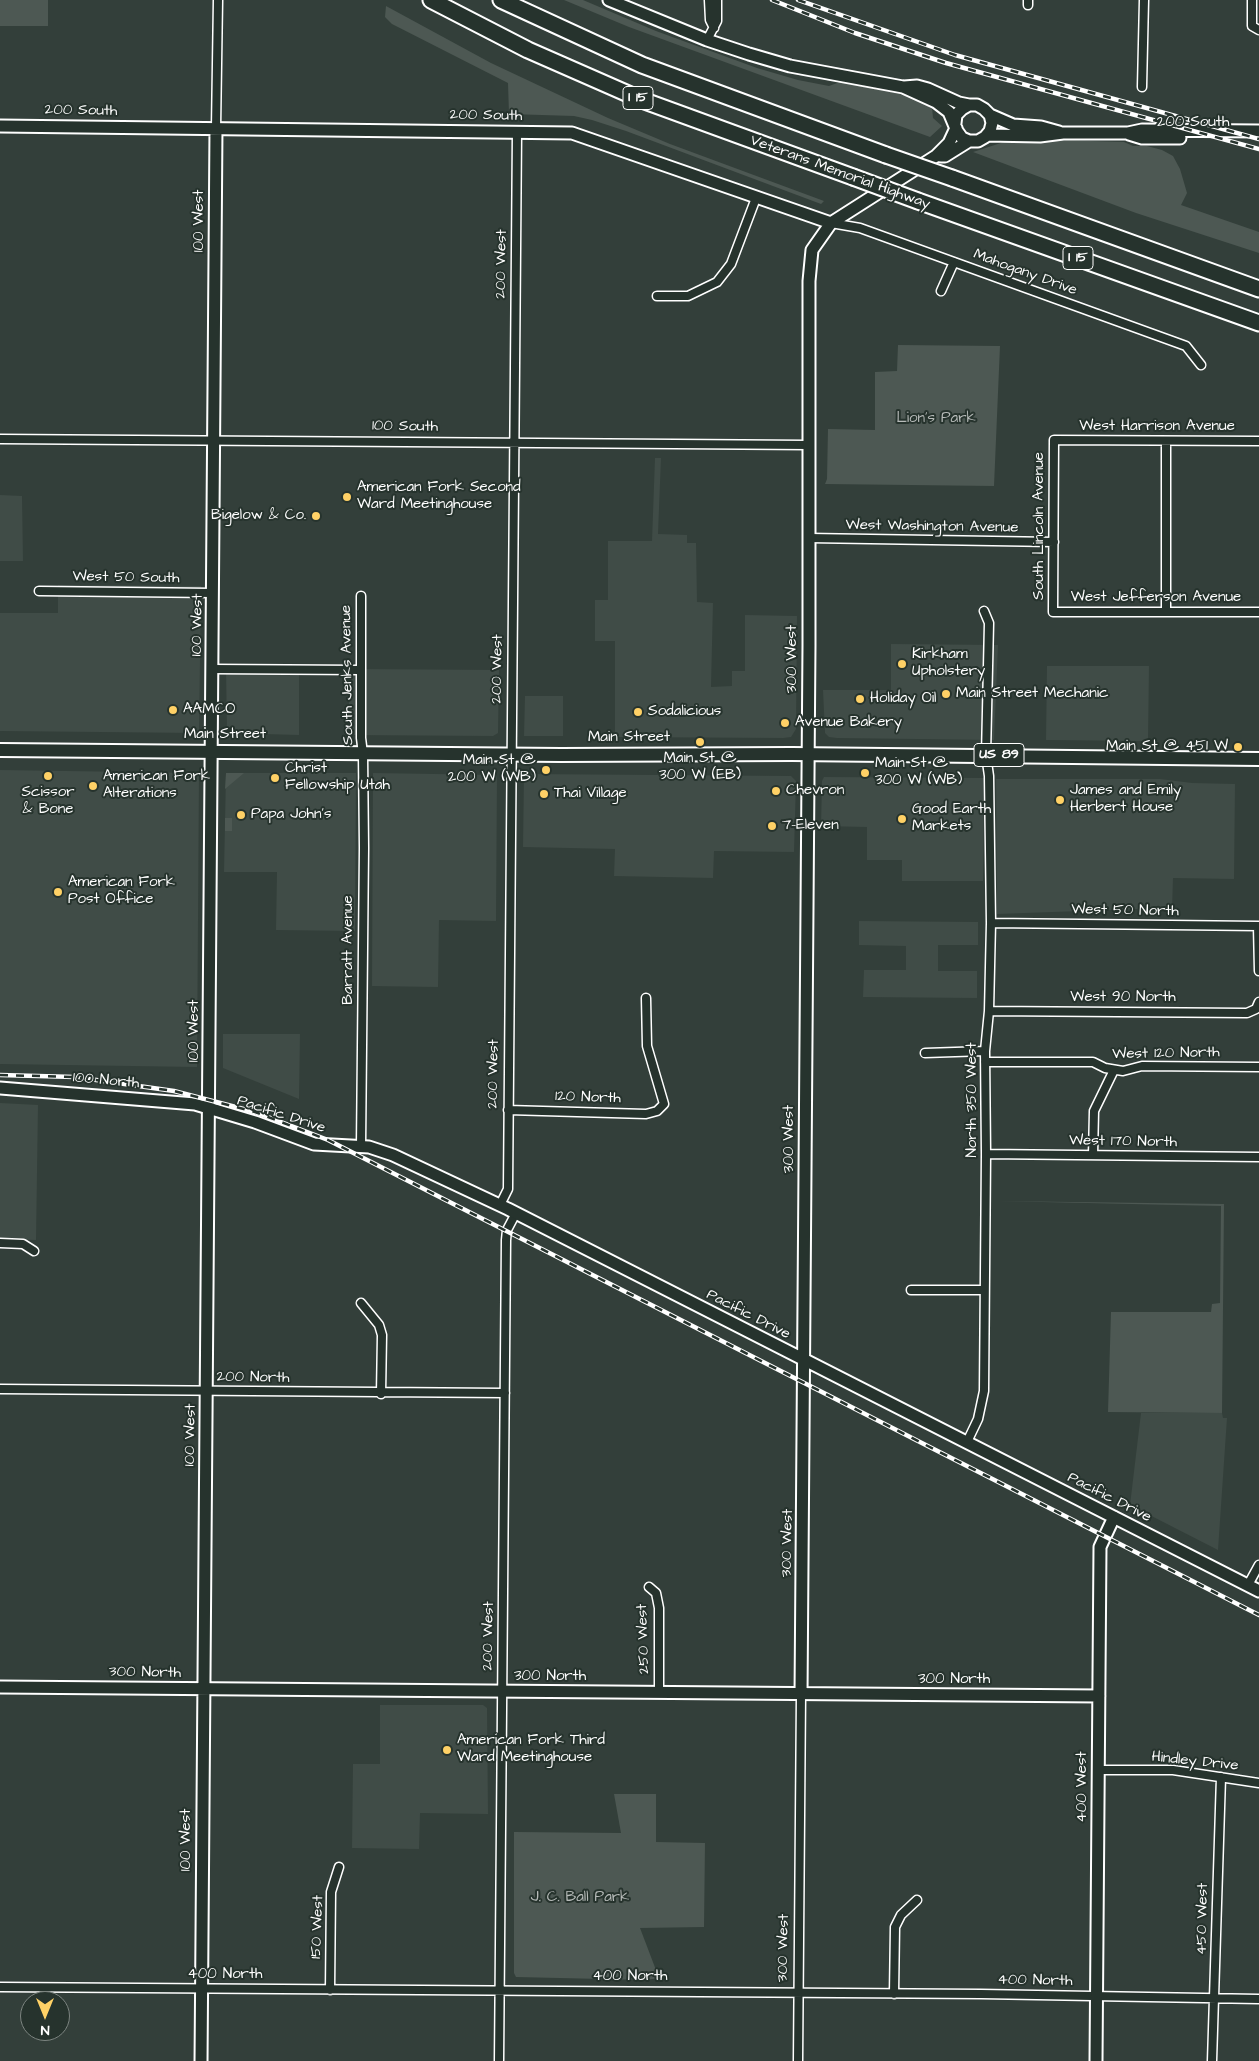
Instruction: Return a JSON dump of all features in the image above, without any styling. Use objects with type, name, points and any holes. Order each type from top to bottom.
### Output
[{"type":"highway","name":"Veterans Memorial Highway","points":[[431,0],[528,50],[625,93],[918,201],[1259,323]]},
{"type":"highway","name":"I 15","points":[[501,0],[642,65],[1259,289]]},
{"type":"main road","name":"Main Street","points":[[0,750],[363,754],[986,755],[1259,759]]},
{"type":"street","name":"100 West","points":[[201,2061],[218,0]]},
{"type":"street","points":[[609,0],[707,40],[790,66],[903,87],[917,86],[959,103],[977,105],[984,108],[990,115],[992,123],[987,135],[978,141],[969,141],[962,138],[949,112],[940,105],[903,87]]},
{"type":"street","points":[[710,0],[710,20],[714,28]]},
{"type":"street","points":[[707,40],[717,20],[717,0]]},
{"type":"street","points":[[1142,87],[1144,0]]},
{"type":"street","points":[[1252,0],[1252,26],[1257,29]]},
{"type":"street","points":[[832,223],[936,156],[949,143],[956,115],[969,105]]},
{"type":"street","name":"200 South","points":[[990,115],[1013,125],[1041,127],[1063,133]]},
{"type":"street","name":"200 South","points":[[0,126],[560,132],[583,136],[832,223]]},
{"type":"street","name":"200 South","points":[[987,135],[1040,136],[1063,133],[1128,133],[1142,130],[1259,131]]},
{"type":"street","name":"200 West","points":[[500,1205],[508,1189],[517,132]]},
{"type":"street","name":"200 South","points":[[1128,133],[1142,138],[1259,138]]},
{"type":"street","points":[[936,156],[945,156],[969,141]]},
{"type":"street","points":[[657,296],[688,296],[717,282],[731,264],[756,198]]},
{"type":"street","name":"Mahogany Drive","points":[[832,223],[860,228],[1186,346],[1201,365]]},
{"type":"street","name":"300 West","points":[[798,2061],[810,538],[809,281],[812,250],[832,223]]},
{"type":"street","points":[[940,291],[954,262]]},
{"type":"street","name":"100 South","points":[[0,439],[810,445]]},
{"type":"street","name":"West Harrison Avenue","points":[[1054,440],[1259,441]]},
{"type":"street","name":"South Lincoln Avenue","points":[[1053,612],[1054,440]]},
{"type":"street","points":[[1166,440],[1166,612]]},
{"type":"street","name":"West Washington Avenue","points":[[810,538],[1054,542]]},
{"type":"street","name":"West 50 South","points":[[39,591],[213,593]]},
{"type":"street","name":"South Jenks Avenue","points":[[361,596],[361,738],[363,754]]},
{"type":"street","name":"North 350 West","points":[[967,1442],[978,1419],[984,1392],[985,1051],[989,1011],[991,923],[989,776],[986,755],[989,622],[984,611]]},
{"type":"street","name":"West Jefferson Avenue","points":[[1053,612],[1259,612]]},
{"type":"street","points":[[212,669],[361,670]]},
{"type":"street","name":"Barratt Avenue","points":[[360,1146],[363,754]]},
{"type":"street","name":"West 50 North","points":[[991,923],[1259,926]]},
{"type":"street","points":[[1259,926],[1259,971]]},
{"type":"street","name":"120 North","points":[[508,1110],[646,1114],[657,1111],[664,1104],[647,1046],[646,998]]},
{"type":"street","name":"West 90 North","points":[[989,1011],[1247,1013],[1258,1006]]},
{"type":"street","points":[[926,1053],[985,1051]]},
{"type":"street","name":"West 120 North","points":[[985,1062],[1093,1062],[1114,1070],[1123,1071],[1142,1066],[1259,1067]]},
{"type":"street","points":[[1093,1155],[1094,1111],[1114,1070]]},
{"type":"street","name":"100 North","points":[[0,1088],[174,1101],[209,1108]]},
{"type":"street","name":"Pacific Drive","points":[[209,1108],[314,1144],[360,1146],[393,1155],[516,1213],[1259,1591]]},
{"type":"street","name":"West 170 North","points":[[986,1154],[1259,1157]]},
{"type":"street","name":"200 West","points":[[499,2061],[506,1240],[507,1230],[516,1213]]},
{"type":"street","points":[[0,1243],[23,1244],[34,1251]]},
{"type":"street","points":[[911,1290],[984,1290]]},
{"type":"street","points":[[362,1303],[379,1324],[382,1335],[381,1394]]},
{"type":"street","name":"200 North","points":[[0,1389],[381,1394],[505,1393]]},
{"type":"street","name":"400 West","points":[[1096,2061],[1100,1547],[1114,1517]]},
{"type":"street","points":[[1248,1586],[1259,1565]]},
{"type":"street","name":"250 West","points":[[649,1586],[656,1593],[659,1608],[659,1693]]},
{"type":"street","name":"300 North","points":[[0,1687],[1099,1696]]},
{"type":"street","name":"Hindley Drive","points":[[1098,1770],[1173,1770],[1259,1782]]},
{"type":"street","name":"450 West","points":[[1212,2061],[1221,1777]]},
{"type":"street","name":"150 West","points":[[330,1990],[331,1892],[340,1867]]},
{"type":"street","points":[[894,1994],[895,1928],[901,1915],[917,1900]]},
{"type":"street","name":"400 North","points":[[0,1987],[798,1993],[1259,1999]]},
{"type":"shaded area","points":[[655,458],[661,458],[658,534],[687,535],[687,543],[696,543],[697,602],[713,603],[711,687],[732,686],[732,671],[745,671],[745,615],[797,616],[796,729],[791,737],[615,737],[615,641],[595,641],[595,600],[608,600],[608,541],[652,541]]},
{"type":"shaded area","points":[[0,495],[22,496],[23,561],[0,561]]},
{"type":"shaded area","points":[[58,585],[201,586],[199,733],[0,731],[0,613],[58,613]]},
{"type":"shaded area","points":[[891,644],[998,645],[994,740],[829,737],[825,733],[823,690],[891,690]]},
{"type":"shaded area","points":[[1047,666],[1149,666],[1148,741],[1046,740]]},
{"type":"shaded area","points":[[226,668],[299,669],[299,735],[227,733]]},
{"type":"shaded area","points":[[349,669],[499,670],[498,733],[493,736],[349,735]]},
{"type":"shaded area","points":[[525,696],[563,696],[563,736],[524,736]]},
{"type":"shaded area","points":[[0,770],[199,773],[197,1067],[0,1064]]},
{"type":"shaded area","points":[[226,773],[356,773],[355,931],[276,930],[277,872],[224,872]]},
{"type":"shaded area","points":[[373,773],[497,775],[496,921],[439,920],[438,987],[372,986]]},
{"type":"shaded area","points":[[524,774],[791,776],[796,781],[794,852],[714,851],[713,878],[614,876],[615,849],[523,847]]},
{"type":"shaded area","points":[[824,777],[984,778],[983,881],[902,881],[902,860],[867,860],[867,827],[821,826],[822,781]]},
{"type":"shaded area","points":[[996,779],[1160,779],[1192,783],[1235,784],[1234,879],[1173,878],[1172,910],[1137,909],[997,914]]},
{"type":"shaded area","points":[[859,921],[978,922],[978,945],[938,945],[938,971],[977,971],[977,998],[863,997],[864,970],[906,970],[906,946],[859,945]]},
{"type":"shaded area","points":[[223,1034],[300,1034],[299,1099],[223,1068]]},
{"type":"shaded area","points":[[0,1103],[38,1105],[36,1240],[0,1239]]},
{"type":"shaded area","points":[[1141,1413],[1222,1413],[1223,1418],[1227,1418],[1218,1550],[1130,1505]]},
{"type":"shaded area","points":[[380,1705],[483,1705],[487,1708],[488,1814],[420,1813],[419,1849],[352,1848],[353,1764],[380,1764]]},
{"type":"green space","points":[[0,0],[48,0],[48,26],[0,26]]},
{"type":"green space","points":[[564,0],[583,0],[656,31],[757,68],[798,80],[829,86],[840,82],[905,95],[932,107],[933,118],[942,126],[930,137],[629,27]]},
{"type":"green space","points":[[386,6],[491,63],[608,118],[670,144],[824,201],[821,204],[592,120],[574,116],[509,114],[508,83],[392,24],[385,17]]},
{"type":"green space","points":[[1026,139],[1124,142],[1133,146],[1147,146],[1162,150],[1173,156],[1180,169],[1187,193],[1181,205],[1259,232],[1259,253],[1136,213],[973,152],[1004,142],[1023,143]]},
{"type":"green space","name":"Lion's Park","points":[[898,345],[1000,346],[994,486],[825,484],[827,479],[828,429],[875,430],[875,372],[897,371]]},
{"type":"green space","points":[[226,773],[244,773],[225,789]]},
{"type":"green space","points":[[225,818],[232,818],[232,831],[225,831]]},
{"type":"green space","points":[[997,1201],[1224,1204],[1222,1413],[1108,1412],[1111,1312],[1211,1312],[1212,1304],[1220,1303],[1221,1206]]},
{"type":"green space","name":"J. C. Ball Park","points":[[614,1794],[656,1794],[656,1842],[705,1843],[704,1927],[640,1928],[659,1978],[646,1980],[516,1977],[514,1973],[514,1832],[621,1833]]},
{"type":"railway","points":[[772,0],[855,33],[946,63],[1259,149]]},
{"type":"railway","points":[[798,0],[955,55],[1259,139]]},
{"type":"railway","points":[[0,1075],[75,1077],[174,1091],[255,1112],[328,1140],[1259,1615]]},
{"type":"place","name":"American Fork Second Ward Meetinghouse","points":[[347,497]]},
{"type":"place","name":"Bigelow & Co.","points":[[316,516]]},
{"type":"place","name":"Kirkham Upholstery","points":[[902,664]]},
{"type":"place","name":"Main Street Mechanic","points":[[946,694]]},
{"type":"place","name":"Holiday Oil","points":[[860,699]]},
{"type":"place","name":"AAMCO","points":[[173,710]]},
{"type":"place","name":"Sodalicious","points":[[638,712]]},
{"type":"place","name":"Avenue Bakery","points":[[785,723]]},
{"type":"place","name":"Main St @ 300 W (EB)","points":[[700,742]]},
{"type":"place","name":"Main St @ 451 W","points":[[1238,747]]},
{"type":"place","name":"Main St @ 200 W (WB)","points":[[546,770]]},
{"type":"place","name":"Main St @ 300 W (WB)","points":[[865,773]]},
{"type":"place","name":"Scissor & Bone","points":[[48,776]]},
{"type":"place","name":"Christ Fellowship Utah","points":[[275,778]]},
{"type":"place","name":"American Fork Alterations","points":[[93,786]]},
{"type":"place","name":"Chevron","points":[[776,791]]},
{"type":"place","name":"Thai Village","points":[[544,794]]},
{"type":"place","name":"James and Emily Herbert House","points":[[1060,800]]},
{"type":"place","name":"Papa John's","points":[[241,815]]},
{"type":"place","name":"Good Earth Markets","points":[[902,819]]},
{"type":"place","name":"7-Eleven","points":[[772,826]]},
{"type":"place","name":"American Fork Post Office","points":[[58,892]]},
{"type":"place","name":"American Fork Third Ward Meetinghouse","points":[[447,1750]]}]
